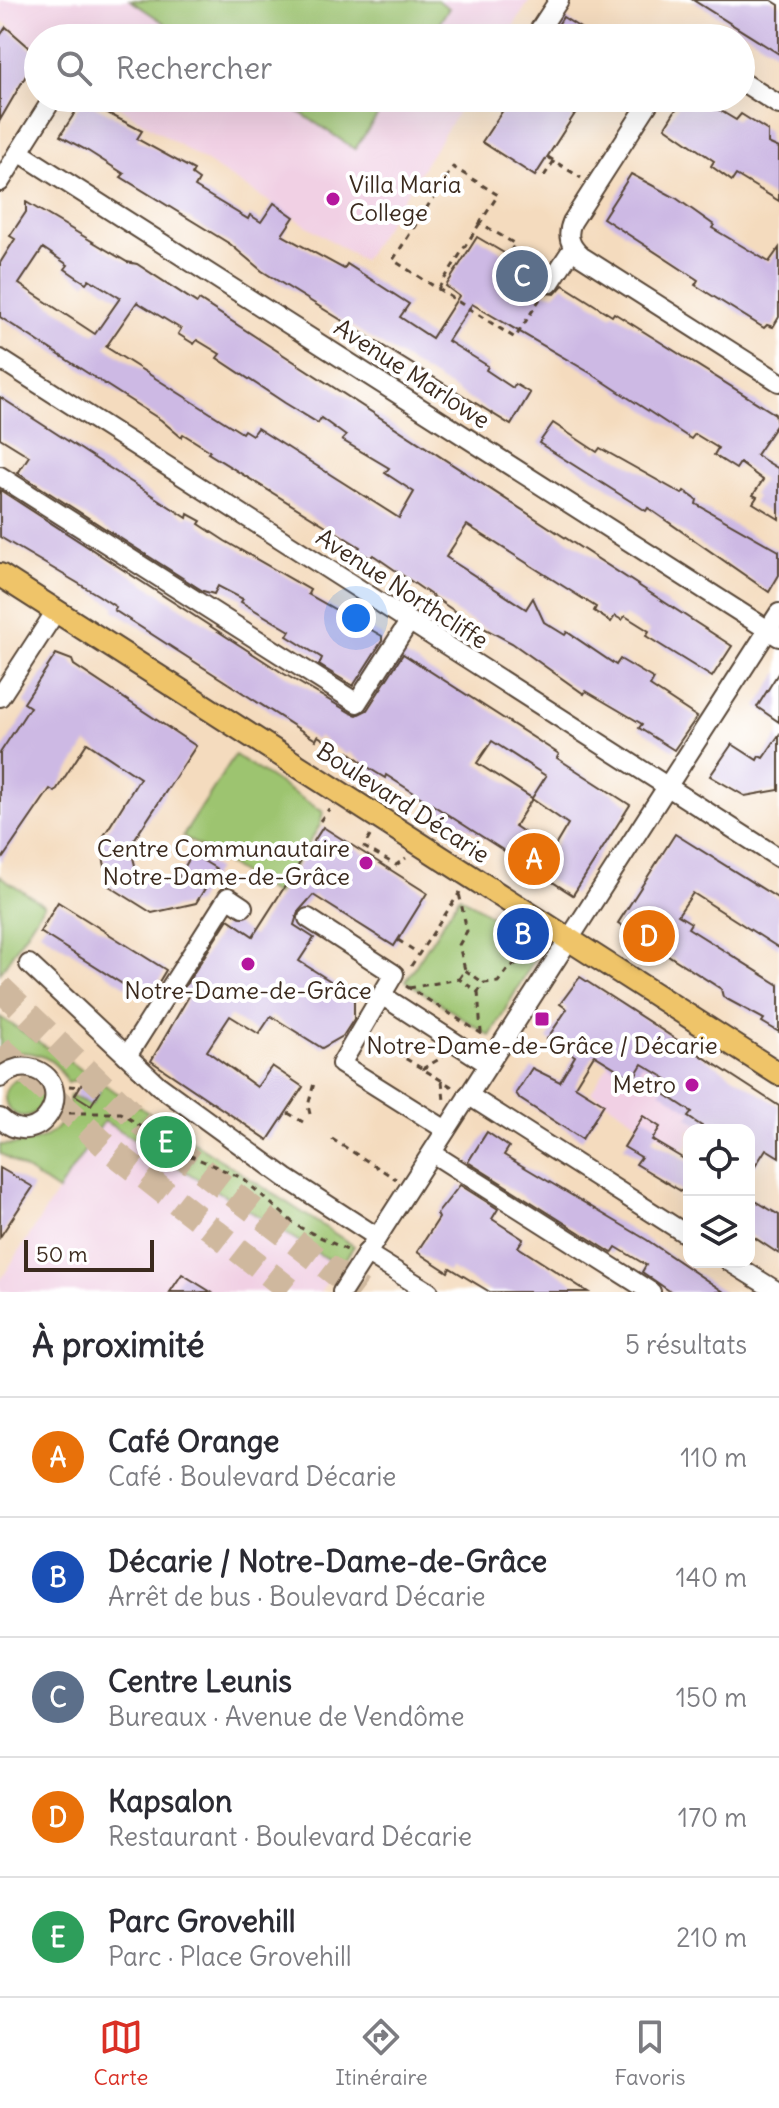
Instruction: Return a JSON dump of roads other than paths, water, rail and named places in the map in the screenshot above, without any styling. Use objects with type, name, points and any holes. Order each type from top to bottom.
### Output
[{"type":"main road","name":"Boulevard Décarie","points":[[0,575],[779,1074]]},
{"type":"street","points":[[543,24],[559,0]]},
{"type":"street","points":[[755,90],[779,105]]},
{"type":"street","points":[[0,182],[44,112]]},
{"type":"street","points":[[643,112],[572,222],[568,234],[573,248],[779,382]]},
{"type":"street","name":"Avenue Marlowe","points":[[19,152],[773,634]]},
{"type":"street","points":[[549,285],[573,248]]},
{"type":"street","name":"Avenue Northcliffe","points":[[0,359],[779,858]]},
{"type":"street","points":[[0,476],[357,703],[409,622]]},
{"type":"street","points":[[0,697],[56,611]]},
{"type":"street","points":[[342,1292],[365,1247],[446,1130],[462,1092],[488,1064],[666,786],[773,634],[779,613]]},
{"type":"street","points":[[127,1056],[228,897],[243,907]]},
{"type":"street","points":[[308,918],[394,974],[341,1064],[446,1130]]},
{"type":"street","points":[[29,964],[158,1085],[286,1178],[365,1247],[429,1292]]},
{"type":"street","points":[[383,996],[488,1064]]},
{"type":"street","points":[[0,1078],[15,1068],[36,1070],[49,1081],[54,1100],[47,1119],[32,1128],[14,1128],[0,1118]]},
{"type":"street","points":[[462,1092],[683,1232]]},
{"type":"street","points":[[432,1153],[651,1292]]},
{"type":"street","points":[[740,1268],[778,1292]]},
{"type":"tunnel","points":[[0,988],[141,1123],[360,1292]]},
{"type":"tunnel","points":[[0,1048],[107,1147],[292,1292]]},
{"type":"place","name":"Villa Maria College","points":[[333,199]]},
{"type":"place","name":"Centre Leunis","points":[[522,276]]},
{"type":"place","name":"Café Orange","points":[[534,859]]},
{"type":"place","name":"Centre Communautaire Notre-Dame-de-Grâce","points":[[366,863]]},
{"type":"place","name":"Décarie / Notre-Dame-de-Grâce","points":[[523,934]]},
{"type":"place","name":"Kapsalon","points":[[649,936]]},
{"type":"place","name":"Notre-Dame-de-Grâce","points":[[248,964]]},
{"type":"place","name":"Notre-Dame-de-Grâce / Décarie","points":[[542,1019]]},
{"type":"place","name":"Metro","points":[[692,1085]]},
{"type":"place","name":"Parc Grovehill","points":[[166,1142]]}]
